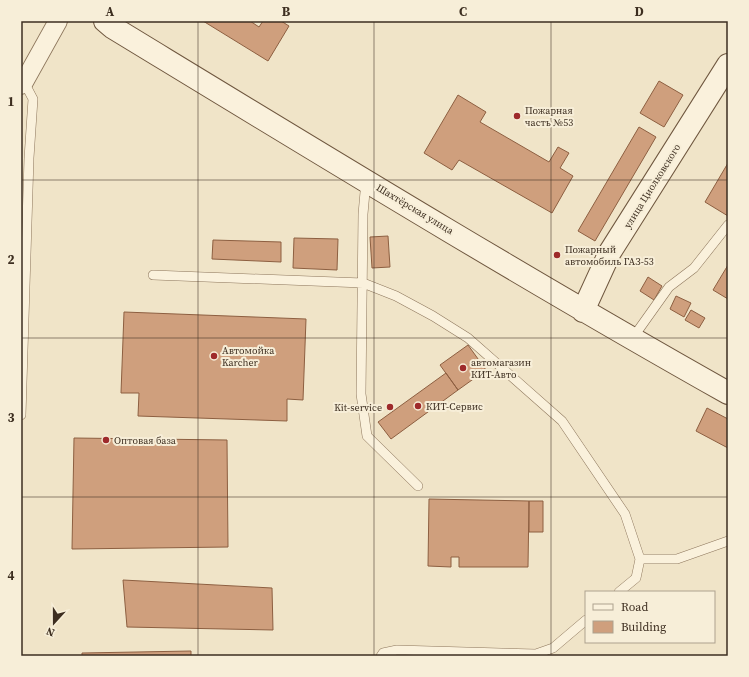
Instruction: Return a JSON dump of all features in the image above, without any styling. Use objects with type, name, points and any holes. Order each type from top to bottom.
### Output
[{"type":"main road","name":"Шахтёрская улица","points":[[105,21],[119,31],[583,311],[728,392]]},
{"type":"main road","name":"улица Циолковского","points":[[583,311],[610,252],[728,65]]},
{"type":"street","points":[[23,84],[58,21]]},
{"type":"lane","points":[[21,415],[29,158],[33,99],[23,84]]},
{"type":"lane","points":[[366,180],[363,214],[361,394],[367,436],[418,486]]},
{"type":"lane","points":[[632,339],[669,287],[694,268],[728,225]]},
{"type":"lane","points":[[153,275],[363,283],[396,296],[433,316],[468,338],[562,421],[625,514],[640,559],[636,578],[620,591]]},
{"type":"lane","points":[[640,559],[677,559],[728,541]]},
{"type":"lane","points":[[381,656],[383,653],[397,650],[536,654],[553,648],[585,621]]},
{"type":"building","points":[[203,21],[250,21],[259,27],[263,21],[281,21],[289,26],[268,61]]},
{"type":"building","points":[[659,81],[683,95],[664,127],[640,113]]},
{"type":"building","points":[[458,95],[486,112],[480,122],[549,162],[558,147],[569,153],[560,168],[573,176],[552,213],[459,160],[452,170],[424,153]]},
{"type":"building","points":[[639,127],[656,137],[595,241],[578,231]]},
{"type":"building","points":[[728,163],[728,216],[705,202]]},
{"type":"building","points":[[388,236],[390,267],[372,268],[370,237]]},
{"type":"building","points":[[294,238],[338,239],[337,270],[293,268]]},
{"type":"building","points":[[213,240],[281,242],[281,262],[212,259]]},
{"type":"building","points":[[728,265],[728,299],[713,290]]},
{"type":"building","points":[[648,277],[662,286],[654,300],[640,291]]},
{"type":"building","points":[[676,296],[691,303],[684,317],[670,309]]},
{"type":"building","points":[[691,310],[705,318],[699,328],[685,320]]},
{"type":"building","name":"Автомойка Karcher","points":[[124,312],[306,319],[303,400],[287,399],[287,421],[138,416],[139,393],[121,393]]},
{"type":"building","name":"автомагазин КИТ-Авто","points":[[468,345],[486,370],[458,390],[440,365]]},
{"type":"building","name":"КИТ-Сервис","points":[[446,373],[458,390],[391,439],[378,422]]},
{"type":"building","points":[[707,408],[728,419],[728,448],[696,431]]},
{"type":"building","points":[[74,438],[227,440],[228,547],[72,549]]},
{"type":"building","points":[[429,499],[529,501],[528,567],[459,567],[459,557],[451,557],[451,567],[428,566]]},
{"type":"building","points":[[529,501],[543,501],[543,532],[529,532]]},
{"type":"building","points":[[123,580],[272,588],[273,630],[127,627]]},
{"type":"building","points":[[191,651],[191,656],[82,656],[82,653]]},
{"type":"place","name":"Пожарная часть №53","points":[[517,116]]},
{"type":"place","name":"Пожарный автомобиль ГАЗ-53","points":[[557,255]]},
{"type":"place","name":"Автомойка Karcher","points":[[214,356]]},
{"type":"place","name":"автомагазин КИТ-Авто","points":[[463,368]]},
{"type":"place","name":"КИТ-Сервис","points":[[418,406]]},
{"type":"place","name":"Kit-service","points":[[390,407]]},
{"type":"place","name":"Оптовая база","points":[[106,440]]}]
